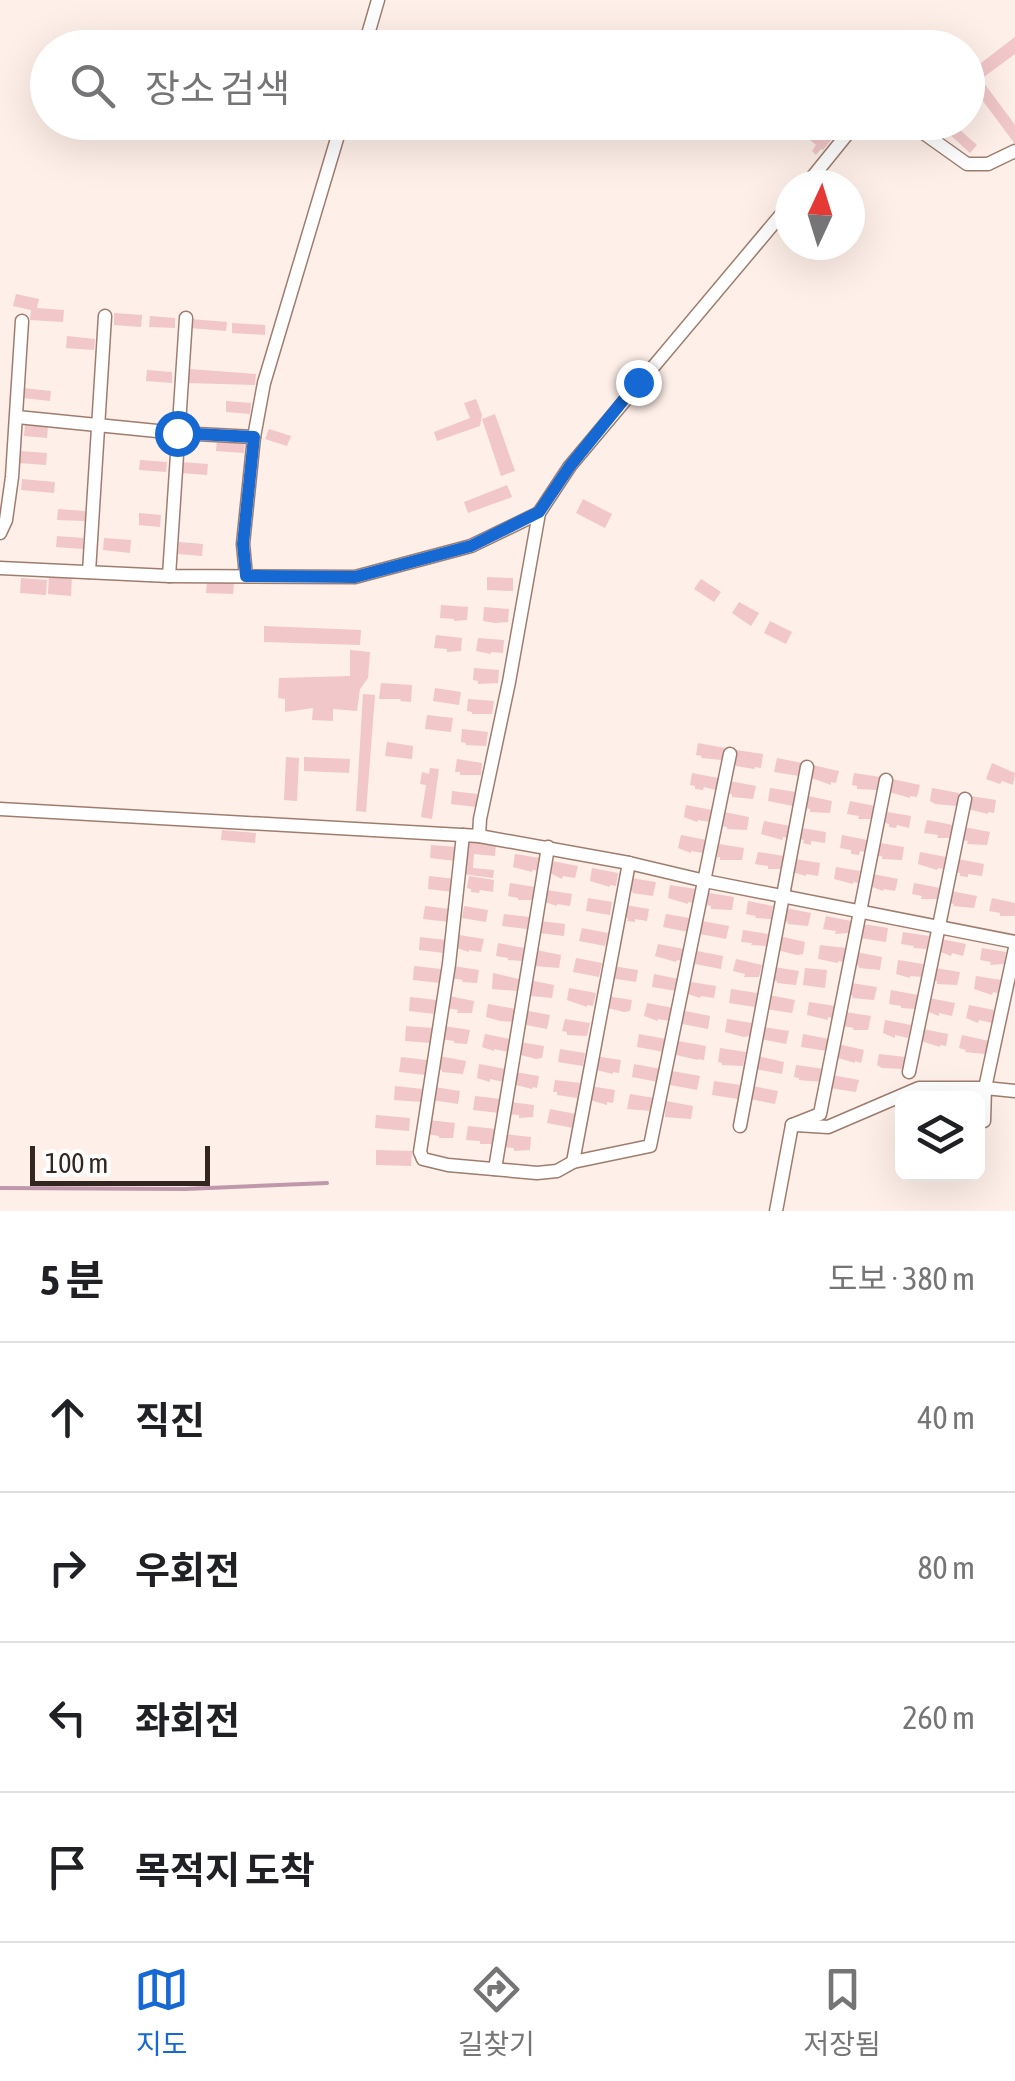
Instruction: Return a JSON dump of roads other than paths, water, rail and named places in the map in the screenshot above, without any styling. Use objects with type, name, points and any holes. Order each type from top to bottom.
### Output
[{"type":"street","points":[[369,30],[378,0]]},
{"type":"street","points":[[246,576],[243,544],[264,383],[337,140]]},
{"type":"street","points":[[818,170],[843,140]]},
{"type":"street","points":[[933,140],[967,164],[988,164],[1015,151]]},
{"type":"street","points":[[480,836],[480,819],[539,512],[570,466],[775,222]]},
{"type":"street","points":[[88,572],[105,316]]},
{"type":"street","points":[[169,576],[186,318]]},
{"type":"street","points":[[0,533],[9,504],[22,322]]},
{"type":"street","points":[[17,417],[254,437]]},
{"type":"street","points":[[0,568],[169,576],[355,577],[471,546],[539,512]]},
{"type":"street","points":[[463,835],[449,964],[420,1152],[424,1159],[448,1165],[537,1173],[650,1146],[730,754]]},
{"type":"street","points":[[740,1126],[807,767]]},
{"type":"street","points":[[792,1124],[820,1114],[886,780]]},
{"type":"street","points":[[909,1072],[965,798]]},
{"type":"street","points":[[0,808],[480,836],[628,862],[1015,945],[985,1091]]},
{"type":"street","points":[[495,1169],[548,847]]},
{"type":"street","points":[[573,1162],[628,862]]},
{"type":"street","points":[[792,1124],[828,1127],[919,1088],[1015,1091]]},
{"type":"street","points":[[776,1211],[792,1124]]},
{"type":"waterway","points":[[0,1188],[185,1189],[327,1183]]}]
